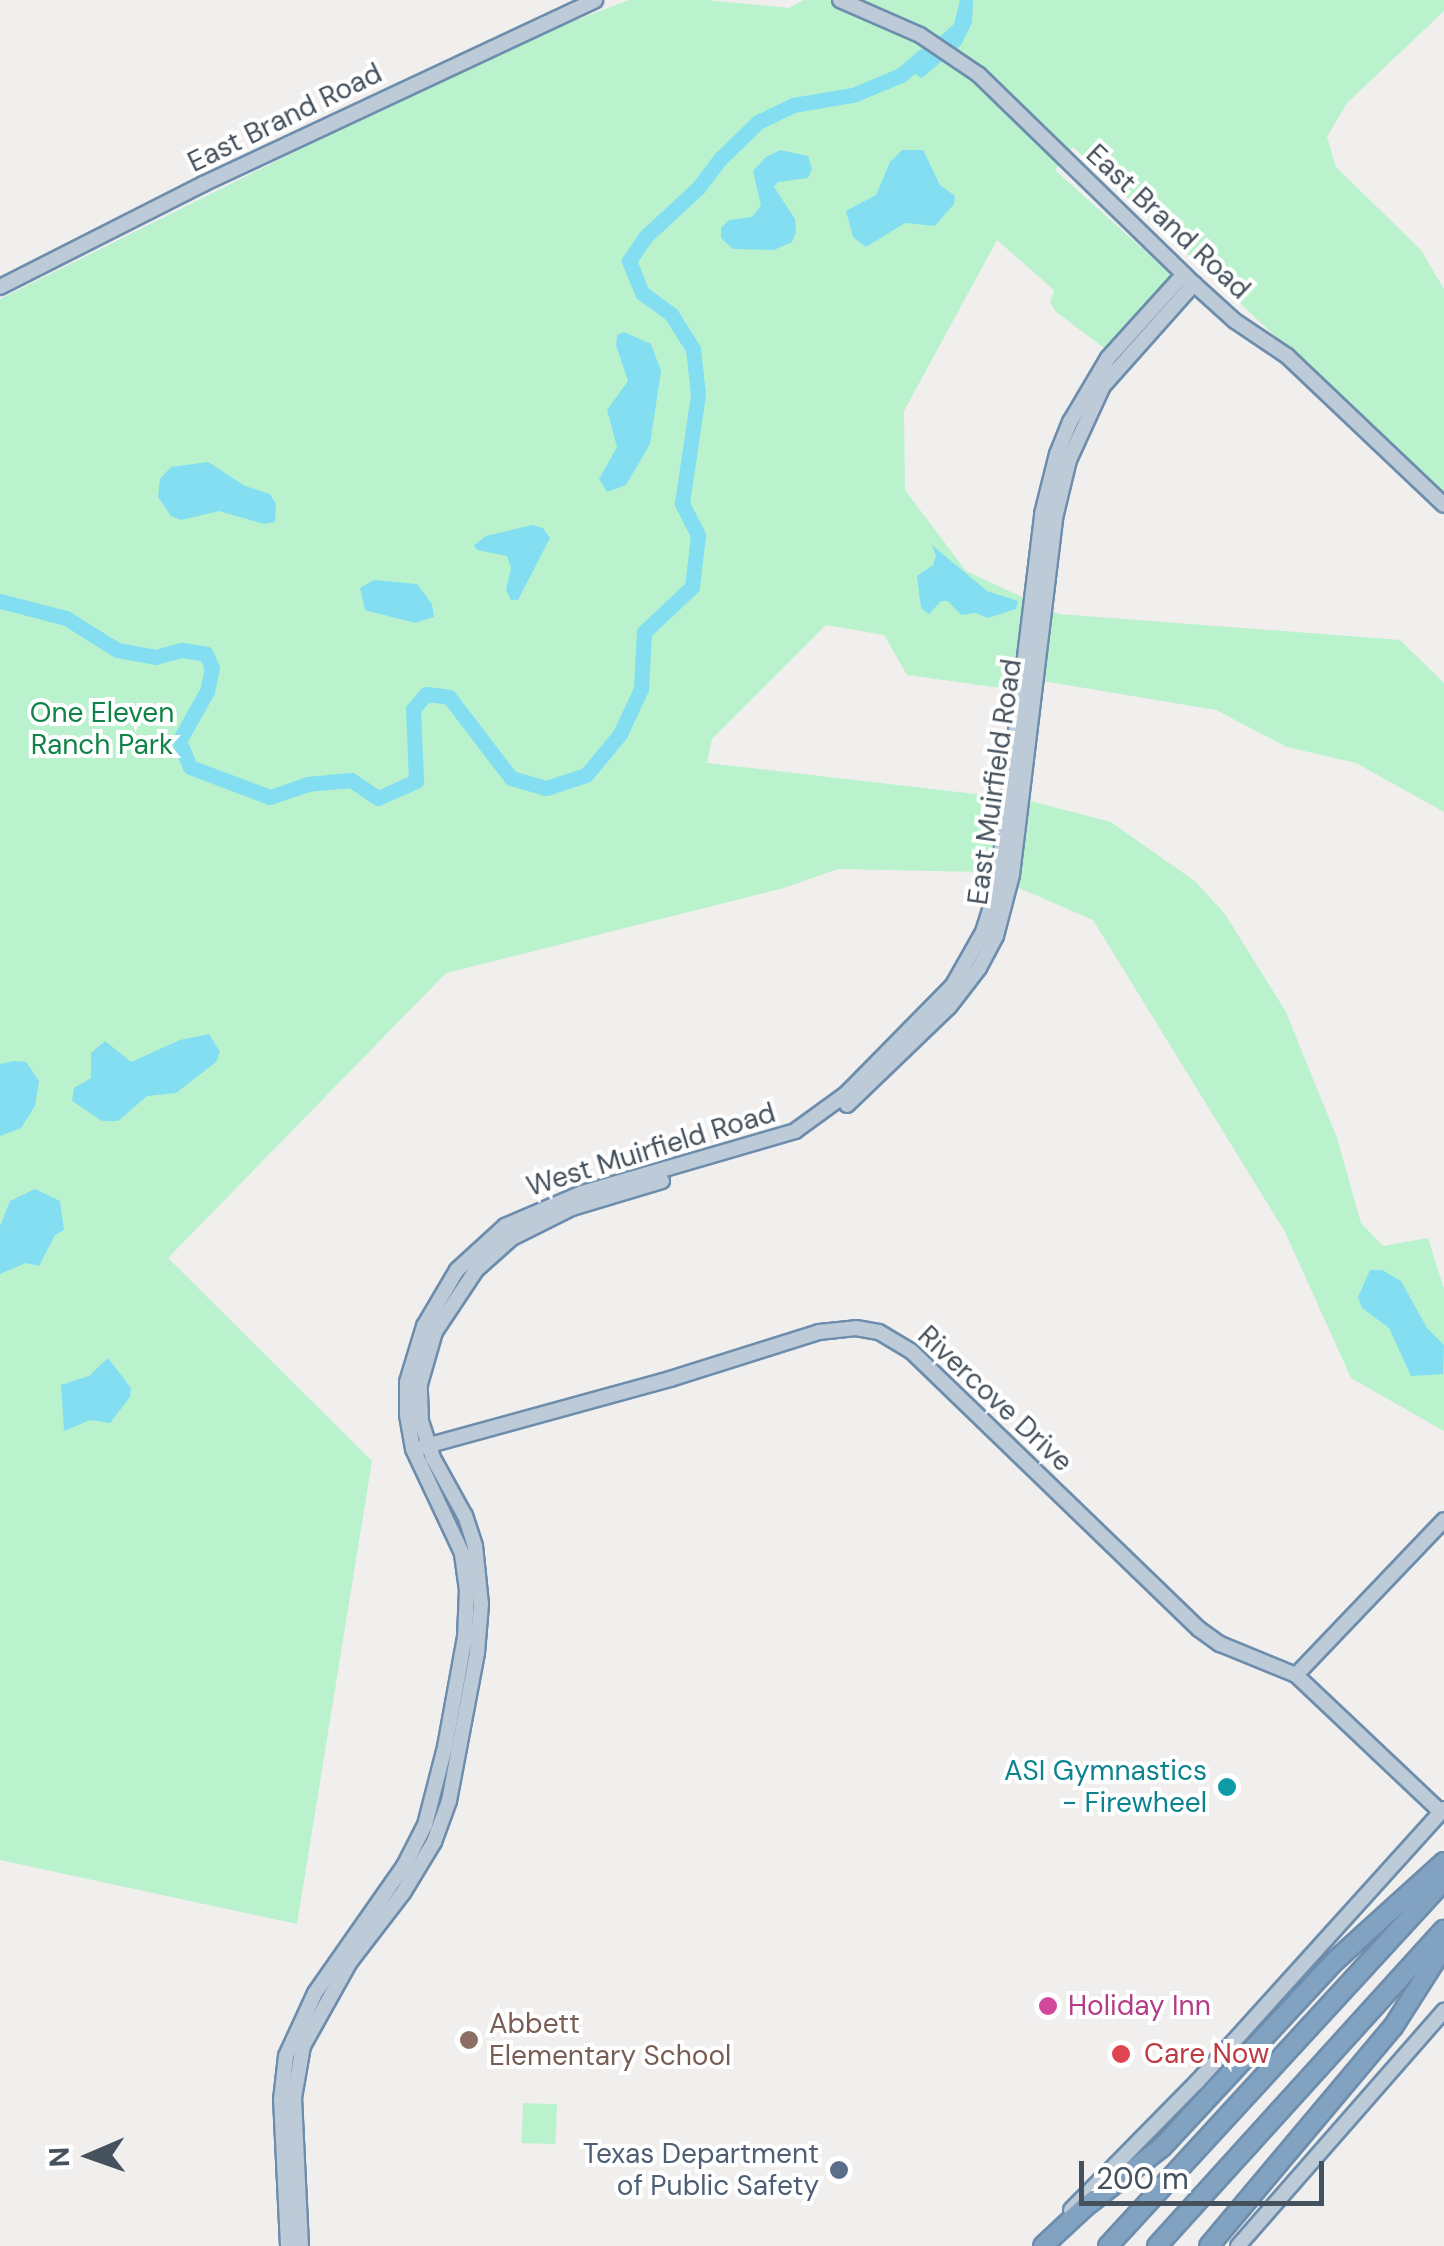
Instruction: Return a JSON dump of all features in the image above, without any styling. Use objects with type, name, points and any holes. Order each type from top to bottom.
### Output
[{"type":"highway","points":[[1040,2246],[1162,2147],[1336,1960],[1444,1862]]},
{"type":"highway","points":[[1108,2246],[1444,1880]]},
{"type":"highway","points":[[1157,2246],[1444,1930]]},
{"type":"highway","points":[[1209,2246],[1394,2026],[1444,1947]]},
{"type":"street","name":"East Brand Road","points":[[0,287],[203,184],[595,0]]},
{"type":"street","name":"East Brand Road","points":[[840,0],[895,21],[942,47],[979,75],[1189,279],[1235,321],[1287,356],[1444,506]]},
{"type":"street","name":"East Muirfield Road","points":[[878,1062],[954,985],[973,954],[992,906],[1042,514],[1058,454],[1078,406],[1108,358],[1189,279]]},
{"type":"street","name":"East Muirfield Road","points":[[638,1188],[772,1149],[814,1130],[854,1099],[935,1021],[979,968],[996,936],[1012,874],[1055,518],[1069,460],[1103,386],[1189,279]]},
{"type":"street","name":"West Muirfield Road","points":[[288,2246],[281,2100],[286,2056],[315,1993],[404,1866],[424,1825],[445,1747],[465,1637],[468,1605],[462,1552],[421,1447],[406,1396],[424,1326],[457,1270],[492,1236],[524,1216],[567,1198],[796,1131],[846,1094],[878,1062]]},
{"type":"street","name":"West Muirfield Road","points":[[301,2246],[294,2098],[303,2046],[350,1962],[403,1893],[434,1842],[449,1801],[477,1653],[481,1604],[475,1546],[421,1447],[420,1402],[426,1360],[446,1311],[476,1270],[512,1238],[545,1218],[638,1188]]},
{"type":"street","name":"Rivercove Drive","points":[[421,1447],[670,1379],[819,1332],[856,1328],[880,1332],[911,1351],[1199,1629],[1220,1644],[1296,1675],[1443,1810]]},
{"type":"street","points":[[1296,1675],[1444,1520]]},
{"type":"street","points":[[1040,2246],[1197,2082],[1443,1810]]},
{"type":"street","points":[[1238,2246],[1444,2010]]},
{"type":"green space","name":"One Eleven Ranch Park","points":[[629,0],[706,0],[789,8],[804,0],[1444,0],[1444,11],[1347,103],[1327,137],[1336,167],[1421,250],[1444,289],[1444,494],[1073,147],[1055,170],[1174,277],[1107,350],[1056,312],[1050,302],[1054,290],[997,240],[904,411],[905,490],[966,571],[1059,614],[1400,640],[1444,683],[1444,812],[1356,763],[1287,747],[1216,710],[1043,681],[1030,801],[1111,822],[1196,882],[1225,914],[1286,1012],[1337,1138],[1361,1223],[1383,1246],[1428,1238],[1444,1289],[1444,1431],[1351,1378],[1285,1232],[1093,920],[982,872],[838,869],[784,888],[446,973],[168,1258],[372,1461],[297,1924],[0,1860],[0,299],[373,113],[558,27]],"holes":[[[826,625],[884,635],[907,675],[1015,690],[1001,797],[707,763],[712,739]]]},
{"type":"green space","points":[[523,2103],[557,2104],[556,2144],[522,2143]]},
{"type":"water","points":[[960,0],[973,0],[972,23],[961,45],[922,78],[905,68],[954,24]]},
{"type":"water","points":[[780,150],[808,156],[812,169],[808,178],[778,182],[774,187],[795,219],[792,242],[774,250],[733,249],[721,238],[721,228],[729,220],[752,217],[761,206],[753,171],[766,157]]},
{"type":"water","points":[[902,150],[923,150],[940,185],[955,196],[954,204],[935,226],[905,223],[866,247],[853,237],[846,211],[876,195],[890,162]]},
{"type":"water","points":[[624,332],[651,344],[661,371],[650,444],[626,485],[607,492],[599,479],[617,447],[607,410],[628,381],[616,345],[617,335]]},
{"type":"water","points":[[208,462],[245,486],[270,494],[276,504],[275,522],[264,524],[219,511],[181,520],[171,516],[158,497],[160,479],[171,467]]},
{"type":"water","points":[[532,525],[543,528],[550,538],[518,600],[511,600],[506,590],[511,568],[507,556],[477,550],[474,545],[486,536]]},
{"type":"water","points":[[932,545],[987,591],[1018,601],[1016,609],[988,618],[976,613],[961,615],[948,601],[941,601],[929,614],[921,608],[917,576],[933,565],[936,556]]},
{"type":"water","points":[[374,580],[417,584],[432,604],[434,617],[415,623],[365,610],[360,588]]},
{"type":"water","points":[[209,1034],[220,1052],[216,1062],[176,1093],[147,1096],[118,1121],[102,1121],[72,1101],[74,1088],[91,1078],[91,1053],[105,1041],[131,1062],[180,1040]]},
{"type":"water","points":[[26,1062],[39,1081],[35,1106],[21,1128],[0,1136],[0,1064]]},
{"type":"water","points":[[35,1189],[60,1201],[64,1230],[55,1235],[39,1266],[26,1263],[0,1274],[0,1226],[10,1201]]},
{"type":"water","points":[[1370,1270],[1382,1270],[1401,1281],[1427,1328],[1444,1345],[1443,1374],[1411,1376],[1389,1328],[1362,1308],[1358,1297]]},
{"type":"water","points":[[108,1358],[131,1388],[130,1397],[110,1423],[90,1420],[64,1431],[61,1385],[89,1376]]},
{"type":"waterway","points":[[0,601],[66,618],[117,650],[155,657],[182,650],[206,654],[212,668],[207,691],[179,741],[190,767],[270,797],[307,784],[351,780],[378,798],[416,781],[413,709],[426,694],[449,697],[511,778],[546,788],[586,775],[620,734],[641,689],[644,632],[692,587],[698,535],[682,503],[698,394],[693,349],[671,314],[642,293],[629,261],[645,237],[698,188],[721,158],[758,122],[793,105],[853,95],[901,75],[923,56]]},
{"type":"place","name":"ASI Gymnastics - Firewheel","points":[[1227,1787]]},
{"type":"place","name":"Holiday Inn","points":[[1048,2006]]},
{"type":"place","name":"Abbett Elementary School","points":[[469,2040]]},
{"type":"place","name":"Care Now","points":[[1121,2054]]},
{"type":"place","name":"Texas Department of Public Safety","points":[[839,2170]]}]
